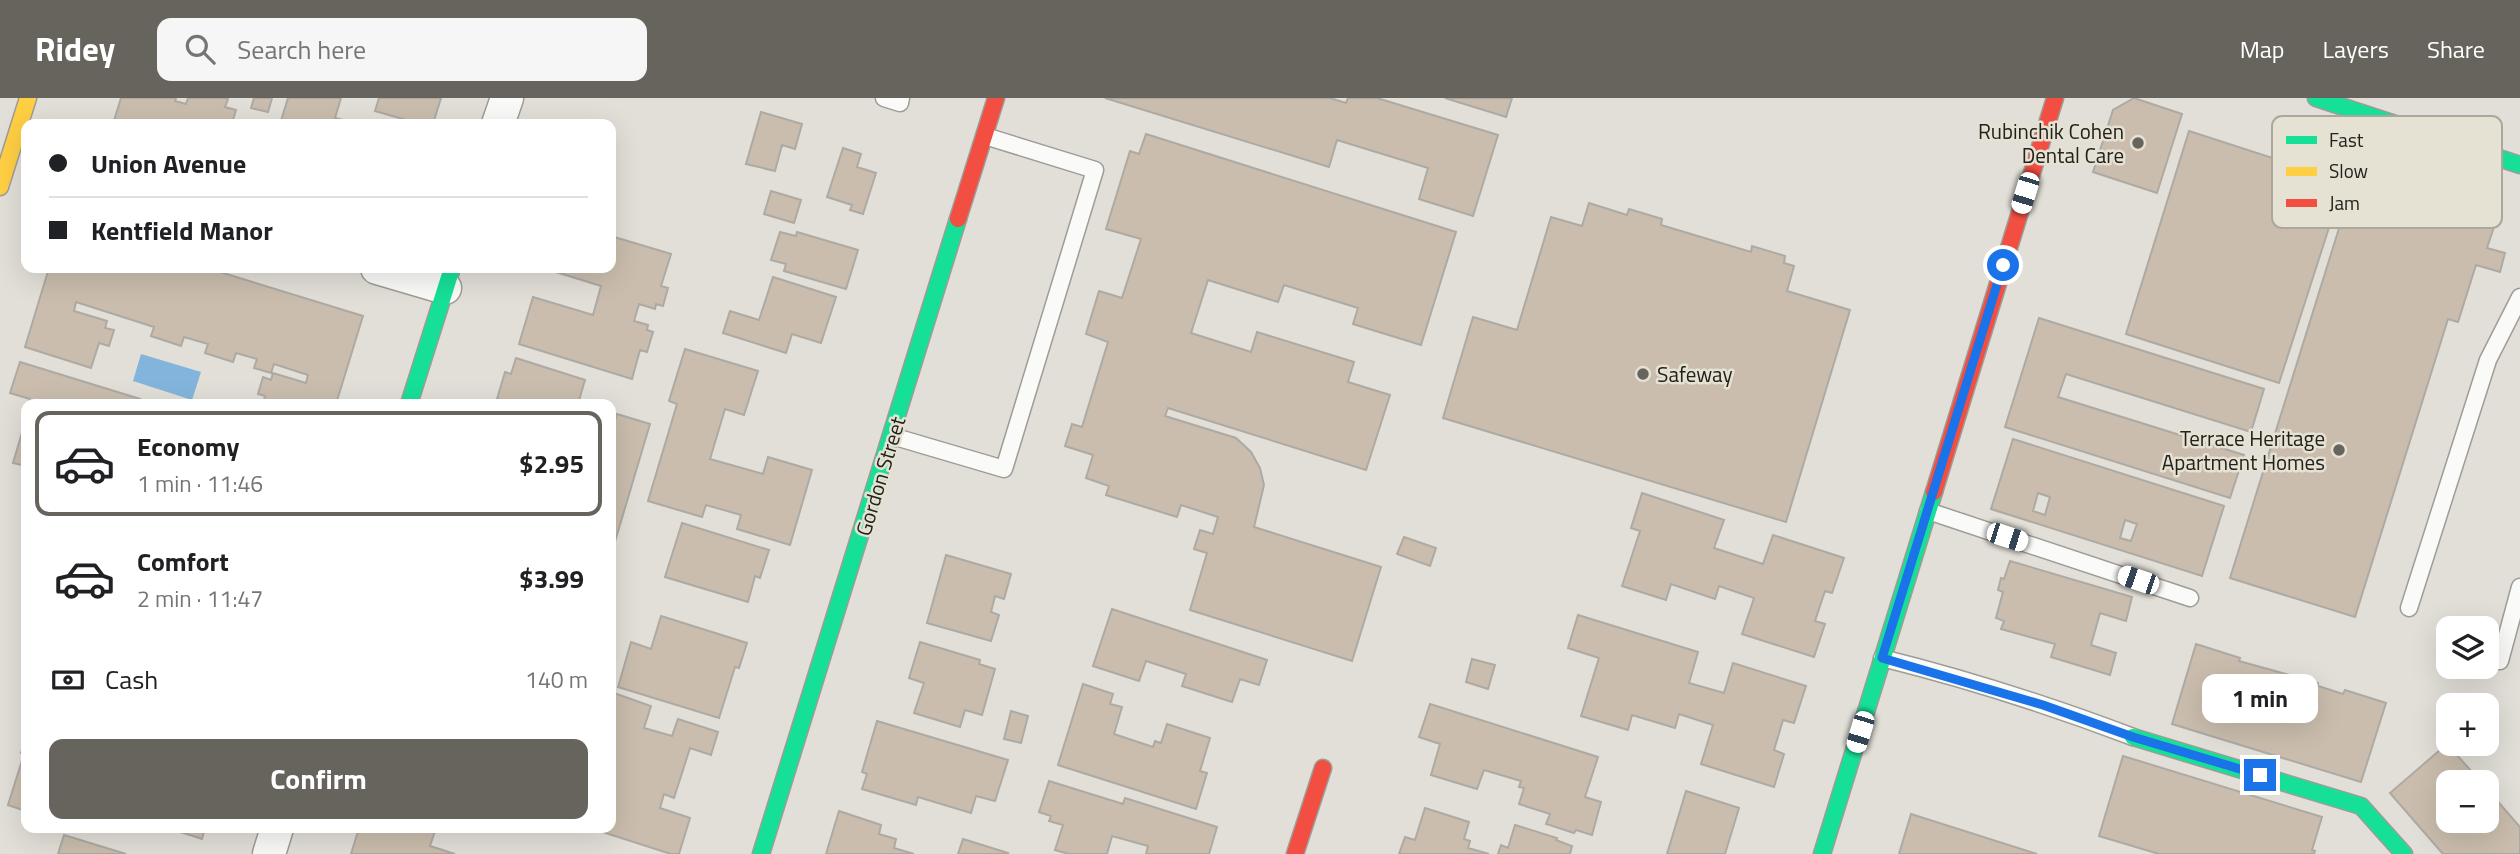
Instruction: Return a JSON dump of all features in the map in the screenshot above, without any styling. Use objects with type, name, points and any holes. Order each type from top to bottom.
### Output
[{"type":"street","points":[[25,119],[28,98]]},
{"type":"street","points":[[500,119],[507,98]]},
{"type":"street","name":"Gordon Street","points":[[761,854],[996,98]]},
{"type":"street","points":[[1822,854],[2055,98]]},
{"type":"street","points":[[2316,98],[2372,116]]},
{"type":"street","points":[[0,187],[19,155]]},
{"type":"street","points":[[2502,158],[2520,164]]},
{"type":"street","points":[[411,399],[448,278],[412,273]]},
{"type":"street","points":[[2133,737],[2361,806],[2404,854]]},
{"type":"street","points":[[1295,854],[1323,768]]},
{"type":"street","points":[[269,854],[275,833]]},
{"type":"lane","points":[[884,98],[900,103],[901,98]]},
{"type":"lane","points":[[892,436],[1004,469],[1095,170],[985,136]]},
{"type":"lane","points":[[2409,608],[2488,360],[2520,296]]},
{"type":"lane","points":[[1928,511],[2190,598]]},
{"type":"lane","points":[[2500,660],[2520,587]]},
{"type":"lane","points":[[1882,658],[2066,712],[2133,737]]},
{"type":"water","points":[[141,354],[201,372],[192,399],[133,381]]},
{"type":"building","points":[[121,98],[176,98],[175,101],[186,104],[188,98],[225,98],[228,99],[225,107],[236,110],[233,119],[115,119]]},
{"type":"building","points":[[254,98],[272,98],[268,112],[251,108]]},
{"type":"building","points":[[288,98],[341,98],[335,118],[339,119],[282,119]]},
{"type":"building","points":[[379,98],[441,98],[435,119],[403,119],[375,111]]},
{"type":"building","points":[[1105,98],[1330,98],[1346,103],[1348,98],[1377,98],[1498,135],[1473,216],[1419,199],[1428,168],[1337,140],[1329,167]]},
{"type":"building","points":[[1445,98],[1512,98],[1506,117]]},
{"type":"building","name":"Rubinchik Cohen Dental Care","points":[[2134,98],[2182,114],[2157,193],[2093,172],[2113,110]]},
{"type":"building","points":[[761,112],[802,124],[795,149],[782,145],[775,171],[746,164]]},
{"type":"building","points":[[2189,131],[2272,158],[2272,228],[2329,228],[2279,383],[2126,334]]},
{"type":"building","points":[[1146,134],[1456,232],[1421,345],[1353,324],[1358,308],[1284,285],[1278,302],[1208,280],[1191,333],[1251,352],[1257,332],[1354,362],[1348,382],[1390,395],[1366,470],[1168,408],[1165,416],[1236,438],[1251,452],[1260,468],[1264,485],[1254,527],[1381,567],[1352,661],[1190,610],[1207,553],[1194,549],[1200,530],[1213,534],[1218,517],[1181,505],[1177,517],[1106,495],[1109,486],[1086,478],[1093,455],[1065,446],[1072,424],[1082,427],[1108,342],[1086,334],[1099,291],[1122,298],[1141,239],[1106,229],[1130,151],[1139,154]]},
{"type":"building","points":[[843,148],[861,154],[857,167],[876,173],[863,214],[850,210],[852,205],[827,197]]},
{"type":"building","points":[[771,191],[801,200],[794,223],[764,214]]},
{"type":"building","name":"Safeway","points":[[1589,203],[1627,215],[1629,209],[1662,219],[1661,225],[1751,252],[1752,246],[1785,256],[1784,263],[1794,266],[1787,291],[1850,310],[1786,522],[1443,418],[1473,317],[1517,330],[1551,217],[1582,226]]},
{"type":"building","name":"Terrace Heritage Apartment Homes","points":[[2339,228],[2494,228],[2487,248],[2505,253],[2500,272],[2476,265],[2458,322],[2448,319],[2355,617],[2230,578]]},
{"type":"building","points":[[780,232],[796,236],[797,232],[858,250],[846,289],[784,271],[786,264],[771,260]]},
{"type":"building","points":[[616,238],[671,254],[661,286],[668,288],[663,306],[656,304],[655,309],[639,304],[634,321],[648,325],[647,330],[653,332],[647,352],[640,350],[632,379],[519,344],[533,297],[593,315],[601,286],[559,273],[616,273]]},
{"type":"building","points":[[47,273],[223,273],[363,316],[338,399],[264,399],[265,396],[258,394],[263,377],[271,380],[273,373],[306,383],[308,375],[274,364],[271,373],[254,368],[257,359],[236,353],[233,362],[205,353],[208,344],[184,337],[181,346],[151,336],[154,327],[76,302],[74,311],[107,321],[105,328],[114,330],[109,346],[99,343],[91,368],[25,347]]},
{"type":"building","points":[[773,277],[836,297],[821,343],[792,334],[786,353],[723,333],[730,311],[759,320]]},
{"type":"building","points":[[2039,318],[2264,389],[2251,432],[2066,374],[2058,397],[2244,455],[2230,498],[2005,427]]},
{"type":"building","points":[[685,349],[758,371],[744,415],[725,409],[710,459],[763,474],[768,457],[812,470],[790,545],[737,529],[741,515],[706,505],[702,517],[648,501],[677,404],[669,401]]},
{"type":"building","points":[[516,358],[585,380],[579,399],[497,399],[505,372],[511,374]]},
{"type":"building","points":[[20,362],[140,399],[30,399],[10,393]]},
{"type":"building","points":[[617,414],[650,424],[616,538]]},
{"type":"building","points":[[21,436],[21,465],[13,463]]},
{"type":"building","points":[[2013,439],[2224,506],[2202,576],[1991,509]],"holes":[[[2038,493],[2050,497],[2045,515],[2033,511]],[[2125,520],[2137,524],[2131,541],[2120,538]]]},
{"type":"building","points":[[1642,493],[1724,520],[1714,548],[1763,564],[1773,535],[1844,558],[1832,593],[1825,591],[1815,621],[1825,624],[1814,657],[1742,634],[1754,598],[1719,586],[1715,599],[1671,584],[1666,600],[1622,586],[1640,531],[1631,528]]},
{"type":"building","points":[[682,523],[769,550],[760,578],[755,576],[748,602],[665,577]]},
{"type":"building","points":[[1404,537],[1436,548],[1430,566],[1397,554]]},
{"type":"building","points":[[946,555],[1011,574],[1004,599],[995,596],[991,612],[999,615],[991,641],[927,623]]},
{"type":"building","points":[[2010,561],[2132,597],[2126,621],[2100,613],[2091,645],[2116,653],[2110,675],[2051,657],[2055,644],[2001,629],[2004,621],[1996,618],[2003,592],[1998,590]]},
{"type":"building","points":[[1112,609],[1267,660],[1259,685],[1240,679],[1232,702],[1182,686],[1186,674],[1146,661],[1139,681],[1093,666]]},
{"type":"building","points":[[1578,615],[1698,652],[1689,683],[1724,693],[1733,663],[1806,686],[1794,723],[1783,720],[1774,750],[1784,754],[1774,787],[1701,764],[1713,725],[1679,714],[1675,728],[1632,715],[1628,730],[1581,716],[1599,658],[1568,648]]},
{"type":"building","points":[[661,616],[747,643],[739,668],[735,667],[719,718],[618,687],[631,642],[651,649]]},
{"type":"building","points":[[920,642],[980,660],[979,664],[995,669],[982,715],[965,710],[960,727],[914,713],[924,683],[909,678]]},
{"type":"building","points":[[2196,644],[2240,658],[2239,661],[2318,683],[2318,686],[2343,694],[2345,690],[2386,703],[2361,782],[2172,724]]},
{"type":"building","points":[[1472,659],[1495,665],[1488,689],[1466,682]]},
{"type":"building","points":[[1083,684],[1113,694],[1110,704],[1122,707],[1114,734],[1153,747],[1155,741],[1161,743],[1167,724],[1210,738],[1200,771],[1207,773],[1196,809],[1058,765]]},
{"type":"building","points":[[616,694],[651,706],[644,728],[672,736],[678,719],[718,732],[711,755],[690,748],[674,798],[664,794],[660,808],[690,818],[679,854],[671,854],[606,833],[616,833]]},
{"type":"building","points":[[1430,704],[1598,757],[1585,797],[1601,802],[1592,835],[1576,830],[1574,833],[1546,824],[1550,814],[1519,804],[1524,788],[1519,787],[1521,781],[1484,770],[1477,789],[1431,775],[1440,744],[1419,737]]},
{"type":"building","points":[[1011,711],[1028,716],[1021,743],[1004,739]]},
{"type":"building","points":[[877,721],[1008,760],[995,801],[976,796],[971,813],[918,797],[916,805],[862,789],[867,774],[862,772]]},
{"type":"building","points":[[2436,753],[2436,756],[2458,756],[2470,770],[2436,770],[2436,833],[2499,833],[2499,803],[2520,827],[2520,854],[2443,854],[2390,793]]},
{"type":"building","points":[[2123,756],[2322,817],[2312,850],[2315,851],[2314,854],[2159,854],[2099,836]]},
{"type":"building","points":[[21,764],[21,809],[8,805]]},
{"type":"building","points":[[1049,781],[1123,804],[1125,798],[1217,827],[1209,854],[1146,854],[1148,846],[1112,836],[1107,854],[1069,854],[1055,850],[1063,825],[1049,821],[1051,816],[1039,812]]},
{"type":"building","points":[[1686,791],[1739,808],[1725,854],[1667,854]]},
{"type":"building","points":[[1425,808],[1469,822],[1464,839],[1470,841],[1468,848],[1489,854],[1399,854],[1405,837],[1415,840]]},
{"type":"building","points":[[839,811],[881,825],[879,834],[896,839],[894,848],[914,854],[826,854]]},
{"type":"building","points":[[1911,814],[2037,854],[1899,854]]},
{"type":"building","points":[[1515,825],[1557,838],[1556,840],[1572,846],[1570,854],[1498,854],[1501,845],[1508,848]]},
{"type":"building","points":[[183,833],[204,833],[202,839]]},
{"type":"building","points":[[357,833],[434,833],[430,846],[455,854],[351,854]]},
{"type":"building","points":[[64,835],[126,854],[58,854]]},
{"type":"building","points":[[963,839],[1008,853],[958,854]]},
{"type":"traffic: fast","points":[[2316,98],[2371,116]]},
{"type":"traffic: fast","points":[[2502,159],[2520,165]]},
{"type":"traffic: fast","points":[[761,854],[958,219]]},
{"type":"traffic: fast","points":[[411,399],[450,273]]},
{"type":"traffic: fast","points":[[1822,854],[1934,492]]},
{"type":"traffic: fast","points":[[2133,737],[2361,806],[2404,854]]},
{"type":"traffic: slow","points":[[21,119],[28,98]]},
{"type":"traffic: slow","points":[[0,187],[21,120]]},
{"type":"traffic: jam","points":[[958,219],[996,98]]},
{"type":"traffic: jam","points":[[1934,492],[2055,98]]},
{"type":"traffic: jam","points":[[1295,854],[1323,768]]},
{"type":"place","name":"Rubinchik Cohen Dental Care","points":[[2138,143]]},
{"type":"place","name":"Safeway","points":[[1643,374]]},
{"type":"place","name":"Terrace Heritage Apartment Homes","points":[[2339,450]]},
{"type":"route","points":[[2003,265],[1882,658],[1927,669],[2066,712],[2133,737],[2260,775]]}]
